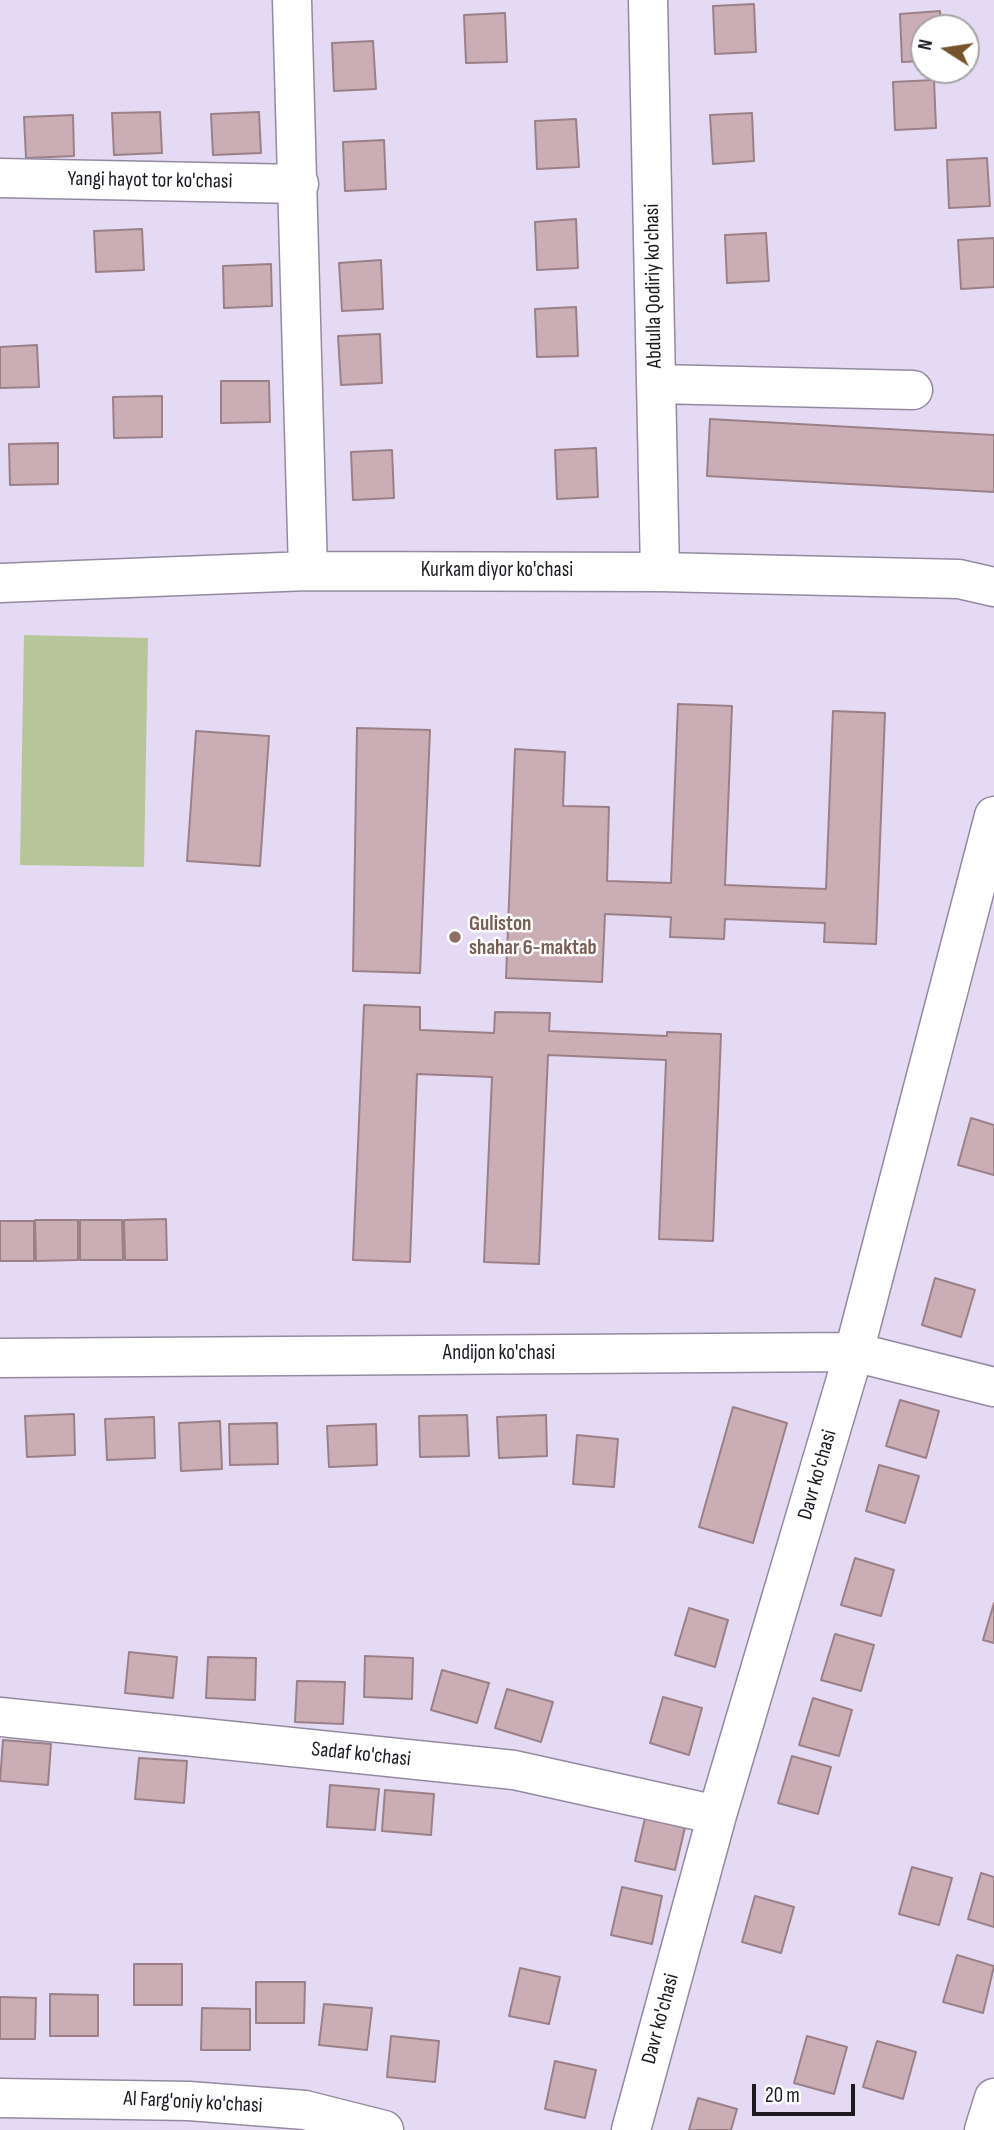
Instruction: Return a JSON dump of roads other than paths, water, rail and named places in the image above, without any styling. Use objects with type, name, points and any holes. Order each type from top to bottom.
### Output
[{"type":"street","points":[[292,0],[308,571]]},
{"type":"street","name":"Abdulla Qodiriy ko'chasi","points":[[648,0],[660,572]]},
{"type":"street","name":"Yangi hayot tor ko'chasi","points":[[0,178],[299,184]]},
{"type":"street","points":[[656,384],[913,390]]},
{"type":"street","name":"Kurkam diyor ko'chasi","points":[[0,583],[308,571],[660,572],[959,579],[994,587]]},
{"type":"street","name":"Davr ko'chasi","points":[[631,2130],[717,1815],[854,1352],[994,816]]},
{"type":"street","name":"Andijon ko'chasi","points":[[0,1358],[854,1352],[994,1387]]},
{"type":"street","name":"Sadaf ko'chasi","points":[[0,1717],[514,1770],[717,1815]]},
{"type":"street","name":"Al Farg'oniy ko'chasi","points":[[0,2098],[189,2101],[305,2110],[384,2130]]},
{"type":"street","points":[[984,2130],[994,2098]]},
{"type":"place","name":"Guliston shahar 6-maktab","points":[[455,937]]}]
